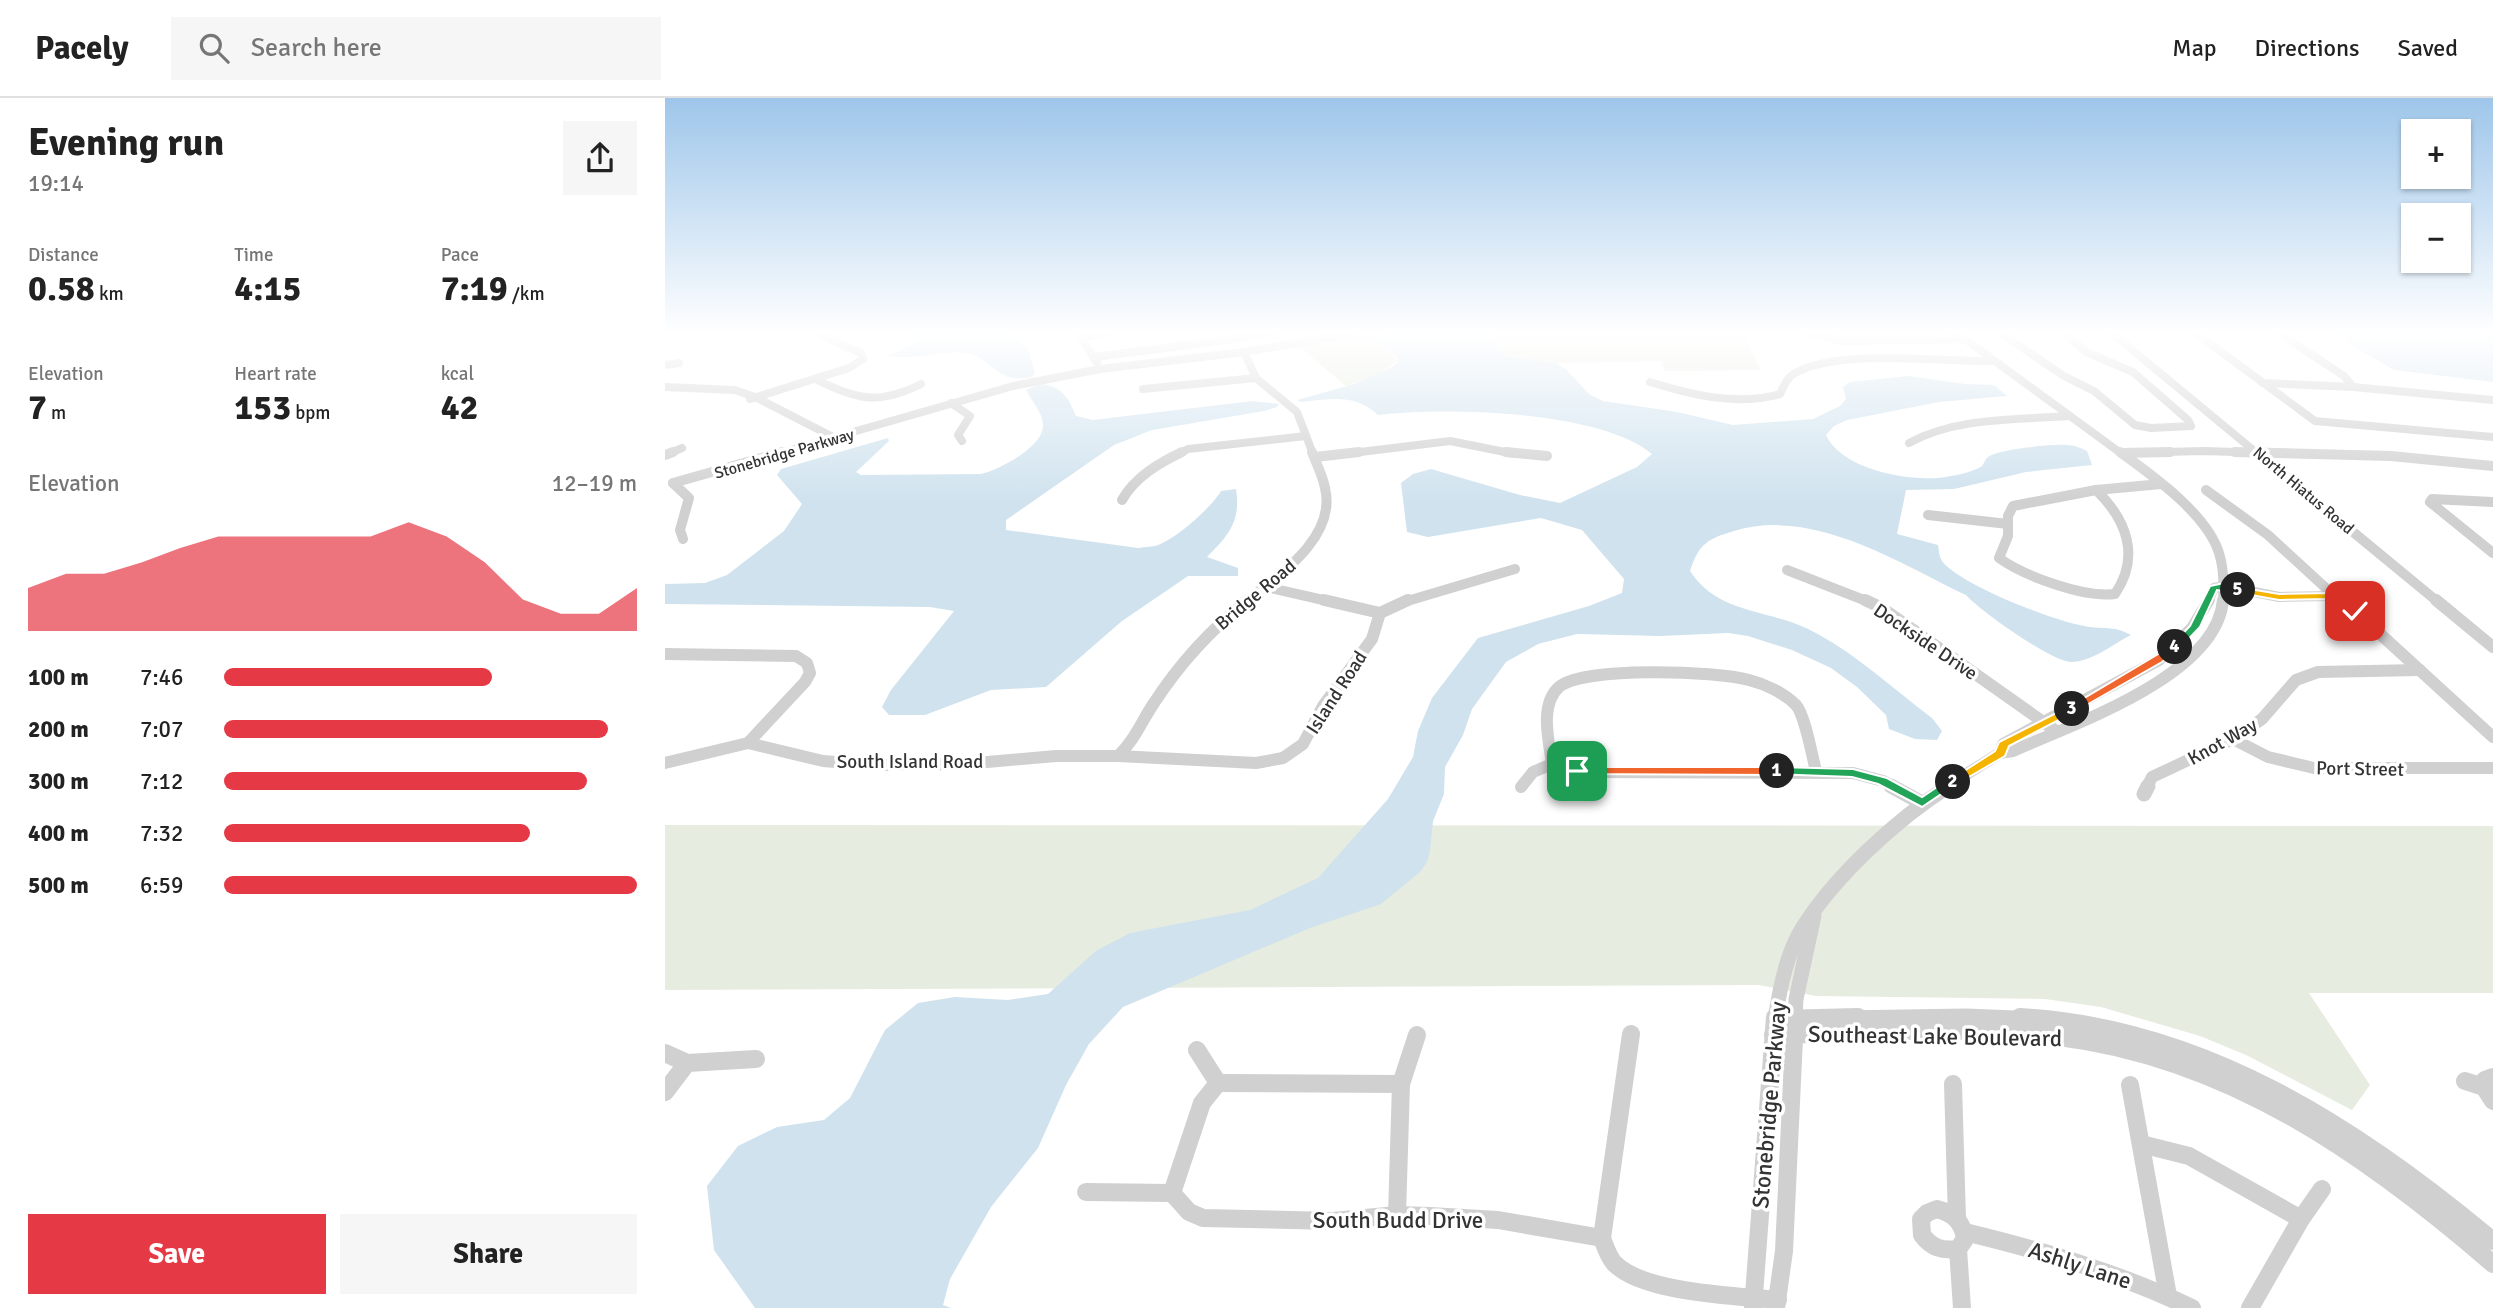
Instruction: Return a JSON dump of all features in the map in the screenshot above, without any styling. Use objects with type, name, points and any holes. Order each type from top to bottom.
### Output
[{"type":"street","points":[[688,390],[728,393],[750,399],[828,440]]},
{"type":"street","points":[[750,399],[778,390]]},
{"type":"street","points":[[841,390],[863,400],[910,390]]},
{"type":"street","name":"Stonebridge Parkway","points":[[669,484],[997,390]]},
{"type":"street","name":"Bridge Road","points":[[1118,756],[1132,743],[1166,684],[1198,644],[1302,553],[1315,535],[1326,509],[1326,489],[1295,408],[1272,390]]},
{"type":"street","points":[[1688,390],[1727,399],[1758,400],[1780,394],[1782,390]]},
{"type":"street","name":"Stonebridge Parkway","points":[[1753,1303],[1784,1027],[1816,911],[1847,872],[1922,803],[2000,753],[2013,751],[2143,689],[2201,647],[2220,620],[2226,590],[2222,559],[2215,542],[2197,518],[2125,455],[2034,390]]},
{"type":"street","points":[[2093,390],[2116,412],[2143,427],[2191,426],[2188,420],[2154,390]]},
{"type":"street","name":"North Hiatus Road","points":[[2182,390],[2493,647]]},
{"type":"street","points":[[2273,390],[2315,421],[2493,437]]},
{"type":"street","points":[[2390,390],[2493,400]]},
{"type":"street","points":[[951,403],[970,416],[958,435],[962,441]]},
{"type":"street","points":[[1909,443],[1916,438],[1954,429],[2069,416]]},
{"type":"street","points":[[1122,500],[1128,489],[1157,464],[1188,449],[1306,436]]},
{"type":"street","points":[[1315,457],[1450,441],[1528,456],[1547,456]]},
{"type":"street","points":[[665,455],[682,449]]},
{"type":"street","points":[[2125,455],[2264,457],[2493,469]]},
{"type":"street","points":[[2376,455],[2385,462]]},
{"type":"street","points":[[2264,457],[2376,455],[2493,469]]},
{"type":"street","points":[[669,484],[688,498],[680,530],[683,539]]},
{"type":"street","points":[[2095,489],[2120,516],[2129,539],[2129,564],[2115,594],[2101,596],[2084,593],[1999,558],[2008,537],[2009,509],[2075,490],[2161,484]]},
{"type":"street","points":[[2206,490],[2268,535],[2493,737]]},
{"type":"street","points":[[2490,548],[2431,505],[2432,499],[2493,502]]},
{"type":"street","points":[[1929,515],[2008,524]]},
{"type":"street","points":[[1266,587],[1380,613],[1417,596],[1515,569]]},
{"type":"street","name":"Dockside Drive","points":[[1787,570],[1882,608],[2056,731]]},
{"type":"street","points":[[2223,583],[2279,597],[2329,592]]},
{"type":"street","name":"Stonebridge Parkway","points":[[2000,753],[2003,744],[2166,654],[2195,627],[2214,588],[2223,583]]},
{"type":"street","name":"Island Road","points":[[1118,756],[1255,763],[1283,758],[1303,744],[1324,706],[1373,639],[1380,613]]},
{"type":"street","points":[[665,654],[796,656],[807,663],[810,673],[805,682],[748,743]]},
{"type":"street","name":"Knot Way","points":[[2144,794],[2152,777],[2232,739],[2262,719],[2296,680],[2318,673],[2420,670]]},
{"type":"street","points":[[1552,764],[1546,726],[1552,699],[1560,686],[1580,677],[1601,674],[1727,674],[1763,686],[1798,707],[1816,771]]},
{"type":"street","name":"Port Street","points":[[2232,739],[2268,757],[2314,768],[2493,768]]},
{"type":"street","name":"South Island Road","points":[[665,763],[748,743],[823,761],[874,765],[965,764],[1056,756],[1118,756]]},
{"type":"street","points":[[1521,788],[1525,777],[1552,764],[1567,770],[1587,772],[1816,771],[1853,773],[1883,781],[1922,803]]},
{"type":"street","name":"Southeast Lake Boulevard","points":[[1784,1027],[2027,1018],[2126,1032],[2166,1044],[2258,1078],[2309,1107],[2360,1138],[2406,1171],[2493,1241]]},
{"type":"street","name":"Stonebridge Parkway","points":[[1777,1304],[1784,1251],[1784,1027]]},
{"type":"street","name":"Southeast Lake Boulevard","points":[[1784,1027],[2042,1035],[2127,1048],[2214,1075],[2253,1092],[2351,1150],[2451,1226],[2493,1264]]},
{"type":"street","points":[[1631,1034],[1602,1238],[1613,1263],[1639,1278],[1753,1303],[1777,1304]]},
{"type":"street","points":[[1397,1215],[1401,1084],[1417,1035]]},
{"type":"street","points":[[1196,1050],[1218,1083]]},
{"type":"street","points":[[665,1053],[687,1063],[756,1059]]},
{"type":"street","points":[[665,1092],[687,1063]]},
{"type":"street","points":[[2465,1081],[2490,1089]]},
{"type":"street","points":[[1218,1083],[1401,1084]]},
{"type":"street","points":[[1086,1192],[1172,1193],[1202,1103],[1218,1083]]},
{"type":"street","points":[[1953,1084],[1962,1308]]},
{"type":"street","points":[[2130,1085],[2168,1296]]},
{"type":"street","points":[[2141,1144],[2189,1156],[2301,1219]]},
{"type":"street","points":[[2250,1308],[2301,1219],[2322,1189]]},
{"type":"street","name":"South Budd Drive","points":[[1172,1193],[1189,1212],[1203,1218],[1333,1221],[1397,1215],[1498,1220],[1602,1238]]},
{"type":"street","name":"Ashly Lane","points":[[1960,1233],[2063,1256],[2121,1276],[2192,1308]]},
{"type":"shaded area","points":[[665,825],[2493,826],[2493,993],[2309,993],[2370,1085],[2352,1110],[2246,1055],[2200,1036],[2101,1007],[2045,999],[1816,996],[1759,985],[665,990]]},
{"type":"water","points":[[1026,390],[1059,390],[1076,416],[1093,420],[1252,401],[1279,404],[1264,411],[1152,430],[1114,445],[1006,520],[1006,530],[1138,548],[1153,546],[1172,538],[1192,523],[1221,491],[1236,489],[1237,510],[1232,527],[1207,557],[1238,568],[1238,576],[1188,576],[1122,621],[1046,687],[991,690],[925,715],[889,715],[882,707],[891,690],[954,611],[930,607],[665,604],[665,584],[705,583],[727,575],[784,531],[802,504],[777,475],[781,469],[888,438],[889,441],[856,472],[861,475],[981,474],[1009,462],[1037,441],[1042,432],[1041,415]]},
{"type":"water","points":[[1331,390],[1586,390],[1603,401],[1677,412],[1733,425],[1813,419],[1840,406],[1846,399],[1844,390],[2000,390],[2007,396],[1939,402],[1847,420],[1834,426],[1826,435],[1847,458],[1863,466],[1919,478],[1936,478],[1975,470],[1982,466],[1988,457],[2014,449],[2067,445],[2087,451],[2092,465],[2026,472],[1954,489],[1906,490],[1897,534],[1938,545],[1942,561],[1952,571],[2011,602],[2075,624],[2115,629],[2131,635],[2094,656],[2071,662],[2048,653],[2016,634],[1966,595],[1854,542],[1794,526],[1764,526],[1717,537],[1705,544],[1697,554],[1690,571],[1701,585],[1729,603],[1808,629],[1841,648],[1932,718],[1942,731],[1937,740],[1915,739],[1889,729],[1886,715],[1857,687],[1831,668],[1792,650],[1748,636],[1728,633],[1660,636],[1577,634],[1538,644],[1506,662],[1472,709],[1463,735],[1445,767],[1444,794],[1433,821],[1427,862],[1420,872],[1381,904],[1310,928],[1123,1007],[1089,1044],[1066,1085],[1038,1148],[991,1207],[950,1279],[943,1305],[951,1308],[755,1308],[714,1250],[707,1186],[738,1146],[777,1127],[824,1120],[850,1098],[885,1030],[918,1003],[955,997],[1008,1000],[1048,994],[1096,951],[1130,933],[1250,910],[1318,878],[1388,799],[1413,757],[1418,731],[1432,698],[1478,638],[1589,606],[1622,593],[1624,579],[1582,530],[1541,518],[1428,537],[1407,532],[1401,483],[1413,474],[1431,469],[1520,495],[1560,503],[1637,467],[1652,454],[1628,439],[1597,428],[1520,415],[1441,412],[1378,415],[1351,400],[1297,400]]},
{"type":"route","points":[[1577,771],[1853,773],[1883,781],[1922,803],[2000,753],[2003,744],[2159,660],[2181,643],[2195,627],[2214,588],[2224,586],[2279,597],[2332,596],[2355,611]]}]
